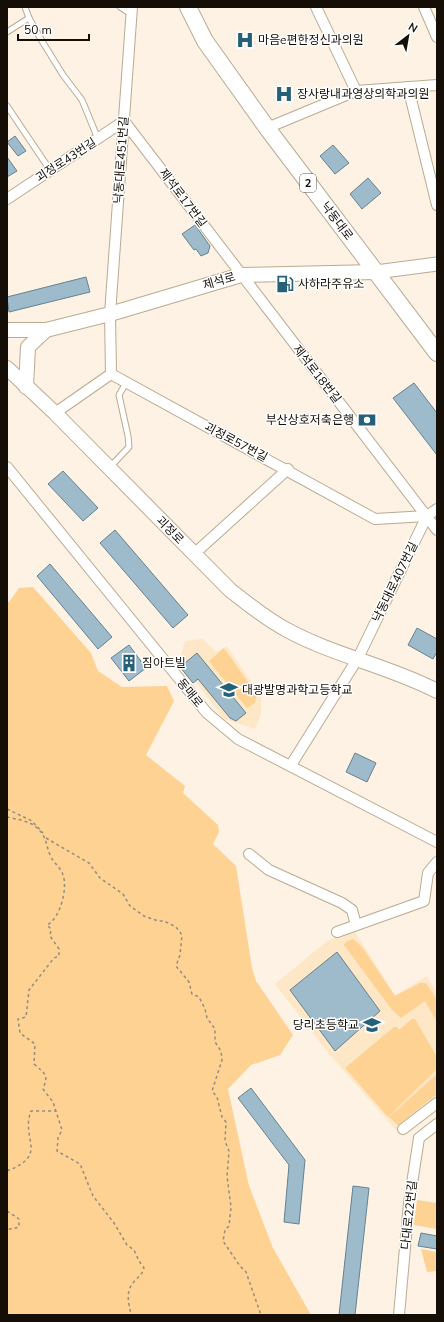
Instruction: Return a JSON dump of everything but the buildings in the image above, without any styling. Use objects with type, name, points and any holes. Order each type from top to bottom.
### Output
[{"type":"main road","name":"낙동대로","points":[[188,7],[206,41],[267,128],[437,352]]},
{"type":"main road","name":"제석로","points":[[7,330],[46,330],[110,314],[241,275],[376,272]]},
{"type":"main road","points":[[26,387],[28,347],[46,330]]},
{"type":"main road","name":"괴정로","points":[[7,368],[55,413],[230,590],[255,610],[287,630],[318,644],[412,678],[437,691]]},
{"type":"street","points":[[316,7],[356,91]]},
{"type":"street","points":[[424,7],[437,37]]},
{"type":"street","name":"낙동대로451번길","points":[[111,374],[110,314],[132,11]]},
{"type":"street","points":[[267,128],[356,91],[437,85]]},
{"type":"street","points":[[408,87],[437,205]]},
{"type":"street","name":"괴정로43번길","points":[[7,198],[124,121]]},
{"type":"street","name":"제석로17번길","points":[[124,121],[241,275]]},
{"type":"street","name":"제석로","points":[[376,272],[437,264]]},
{"type":"street","name":"제석로18번길","points":[[241,275],[437,530]]},
{"type":"street","points":[[55,413],[111,374]]},
{"type":"street","name":"괴정로57번길","points":[[111,374],[375,518],[427,516]]},
{"type":"street","points":[[7,379],[26,387]]},
{"type":"street","name":"동매로","points":[[7,467],[207,713],[238,739],[437,842]]},
{"type":"street","points":[[194,554],[288,470]]},
{"type":"street","name":"낙동대로407번길","points":[[358,658],[427,516],[437,509]]},
{"type":"street","points":[[291,766],[358,658]]},
{"type":"street","points":[[249,854],[269,870],[342,903],[352,910],[356,925]]},
{"type":"street","points":[[337,932],[424,901],[428,873],[437,862]]},
{"type":"street","points":[[403,1129],[437,1103]]},
{"type":"street","name":"다대로22번길","points":[[399,1315],[409,1203],[420,1138],[437,1124]]},
{"type":"lane","points":[[25,7],[29,18],[63,75],[82,100],[98,139]]},
{"type":"lane","points":[[120,7],[132,11]]},
{"type":"lane","points":[[7,32],[29,18]]},
{"type":"lane","points":[[7,106],[50,170]]},
{"type":"lane","points":[[109,468],[128,447],[128,436],[119,395],[126,383]]},
{"type":"path","points":[[7,809],[39,827],[45,837],[50,856],[63,875],[63,897],[59,912],[52,922],[47,925],[51,929],[50,936],[59,949],[59,956],[54,958],[29,990],[26,1017],[18,1020],[20,1033],[34,1044],[34,1064],[45,1074],[47,1080],[43,1089],[53,1102],[62,1130],[58,1138],[58,1151],[80,1164],[93,1196],[114,1223],[127,1245],[134,1250],[144,1268],[142,1276],[133,1283],[127,1293],[131,1315]]},
{"type":"path","points":[[7,817],[35,826],[45,837],[89,863],[100,878],[123,894],[130,906],[144,916],[158,921],[164,921],[176,927],[182,935],[180,955],[176,966],[189,982],[192,994],[198,997],[205,1009],[207,1018],[215,1029],[215,1042],[221,1051],[222,1060],[212,1091],[217,1097],[222,1117],[226,1122],[225,1141],[229,1151],[227,1176],[231,1206],[229,1226],[225,1230],[223,1241],[240,1266],[246,1272],[261,1315]]},
{"type":"path","points":[[7,1171],[24,1163],[32,1149],[28,1119],[31,1111],[56,1111]]},
{"type":"path","points":[[7,1211],[19,1219],[19,1227],[12,1229],[7,1228]]},
{"type":"shaded area","points":[[33,587],[91,653],[98,671],[122,687],[167,686],[174,701],[146,755],[185,786],[183,793],[218,825],[219,832],[213,844],[236,866],[252,968],[256,981],[293,1035],[280,1055],[251,1065],[228,1089],[249,1186],[273,1248],[311,1315],[7,1315],[7,602],[9,602],[19,588]]},
{"type":"shaded area","name":"대광발명과학고등학교","points":[[203,639],[216,652],[227,646],[261,697],[261,713],[255,729],[224,719],[196,682],[192,683],[178,665],[185,641]]},
{"type":"shaded area","points":[[224,648],[257,695],[255,703],[247,708],[209,661]]},
{"type":"shaded area","name":"당리초등학교","points":[[353,929],[395,995],[427,976],[437,994],[437,1097],[396,1130],[329,1054],[275,984],[326,942]]},
{"type":"shaded area","points":[[353,939],[362,947],[395,996],[420,983],[426,983],[437,1000],[437,1022],[425,1001],[401,1018],[392,1010],[344,945],[346,942]]},
{"type":"shaded area","points":[[412,1019],[415,1019],[437,1057],[437,1069],[388,1117],[345,1068],[394,1027],[397,1027],[399,1030]]},
{"type":"shaded area","points":[[437,1074],[437,1094],[398,1125],[389,1117]]},
{"type":"shaded area","points":[[417,1200],[437,1203],[437,1229],[414,1225]]},
{"type":"shaded area","points":[[421,1249],[437,1252],[437,1271],[427,1272]]},
{"type":"place","name":"마음e편한정신과의원","points":[[245,40]]},
{"type":"place","name":"장사랑내과영상의학과의원","points":[[284,94]]},
{"type":"place","name":"사하라주유소","points":[[285,284]]},
{"type":"place","name":"부산상호저축은행","points":[[367,420]]},
{"type":"place","name":"짐아트빌","points":[[129,663]]},
{"type":"place","name":"대광발명과학고등학교","points":[[229,690]]},
{"type":"place","name":"당리초등학교","points":[[372,1025]]}]
